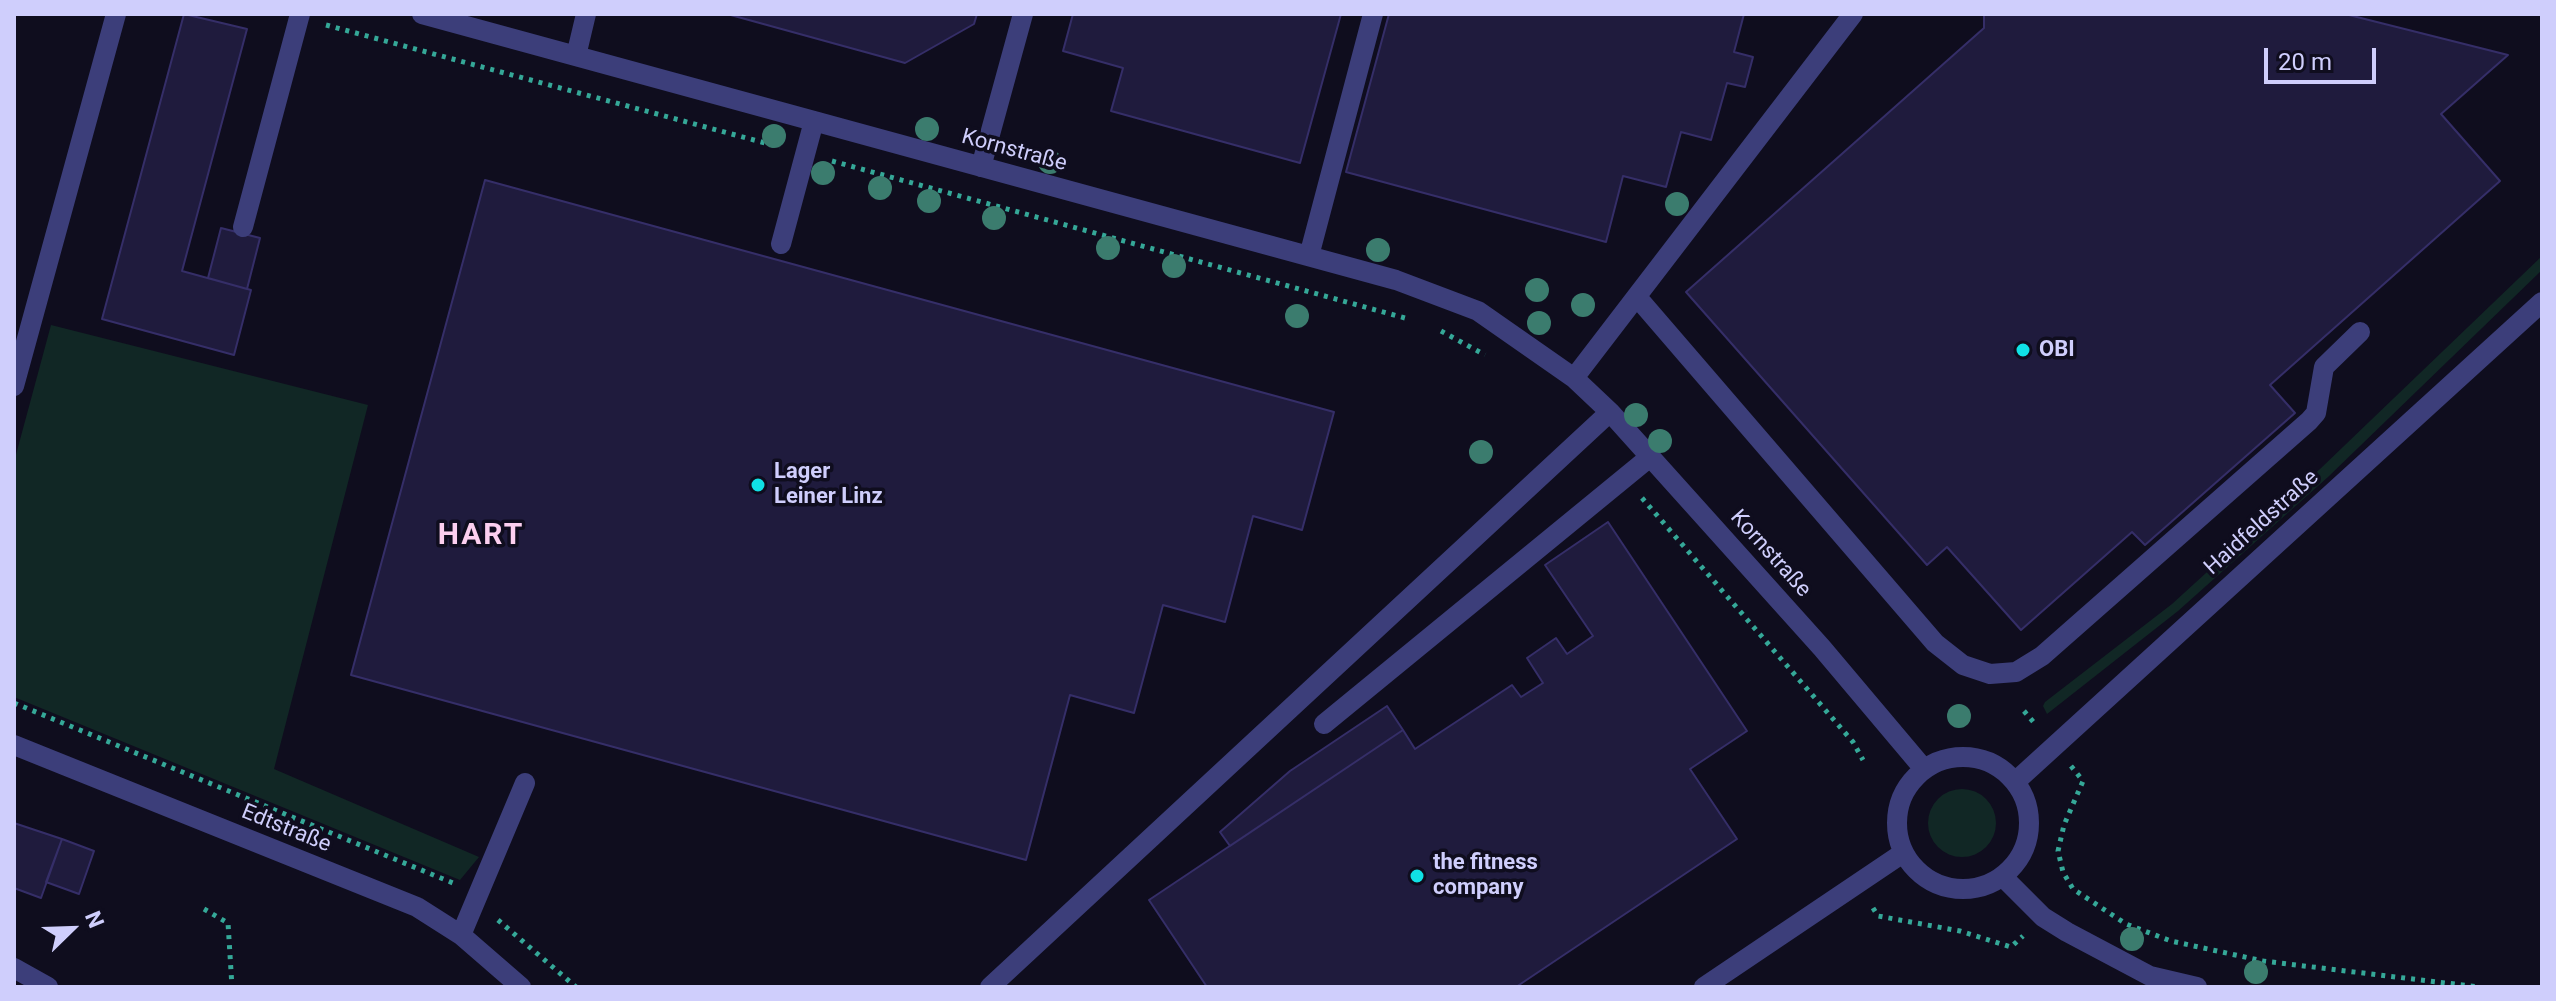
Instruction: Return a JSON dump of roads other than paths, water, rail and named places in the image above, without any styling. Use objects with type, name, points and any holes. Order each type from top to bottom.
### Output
[{"type":"street","points":[[14,386],[116,14]]},
{"type":"street","name":"Kornstraße","points":[[422,14],[1309,256],[1439,294],[1478,311],[1574,378],[1610,412],[1822,648],[1924,769]]},
{"type":"street","points":[[576,56],[586,14]]},
{"type":"street","points":[[981,167],[1023,14]]},
{"type":"street","points":[[1309,256],[1373,14]]},
{"type":"street","points":[[1574,378],[1853,14]]},
{"type":"street","points":[[243,227],[299,16]]},
{"type":"street","points":[[781,244],[814,121]]},
{"type":"street","points":[[1637,297],[1935,643],[1963,665],[1990,674],[2016,672],[2042,656],[2309,421],[2316,413],[2324,367],[2360,332]]},
{"type":"street","name":"Haidfeldstraße","points":[[2015,782],[2542,302]]},
{"type":"street","points":[[990,987],[1610,412]]},
{"type":"street","points":[[1324,724],[1650,457]]},
{"type":"street","name":"Edtstraße","points":[[14,745],[417,907],[461,935],[521,987]]},
{"type":"street","points":[[1971,757],[1995,765],[2015,782],[2026,803],[2030,828],[2021,857],[2003,877],[1983,887],[1959,890],[1940,886],[1918,872],[1903,853],[1897,826],[1898,806],[1909,785],[1924,769],[1942,760],[1971,757]]},
{"type":"street","points":[[461,935],[525,783]]},
{"type":"street","points":[[1704,987],[1903,853]]},
{"type":"street","points":[[2003,877],[2043,917],[2150,976],[2197,987]]},
{"type":"street","points":[[14,968],[48,987]]},
{"type":"place","name":"OBI","points":[[2023,350]]},
{"type":"place","name":"Lager Leiner Linz","points":[[758,485]]},
{"type":"place","name":"the fitness company","points":[[1417,876]]},
{"type":"district","name":"HART","points":[[481,536]]}]
